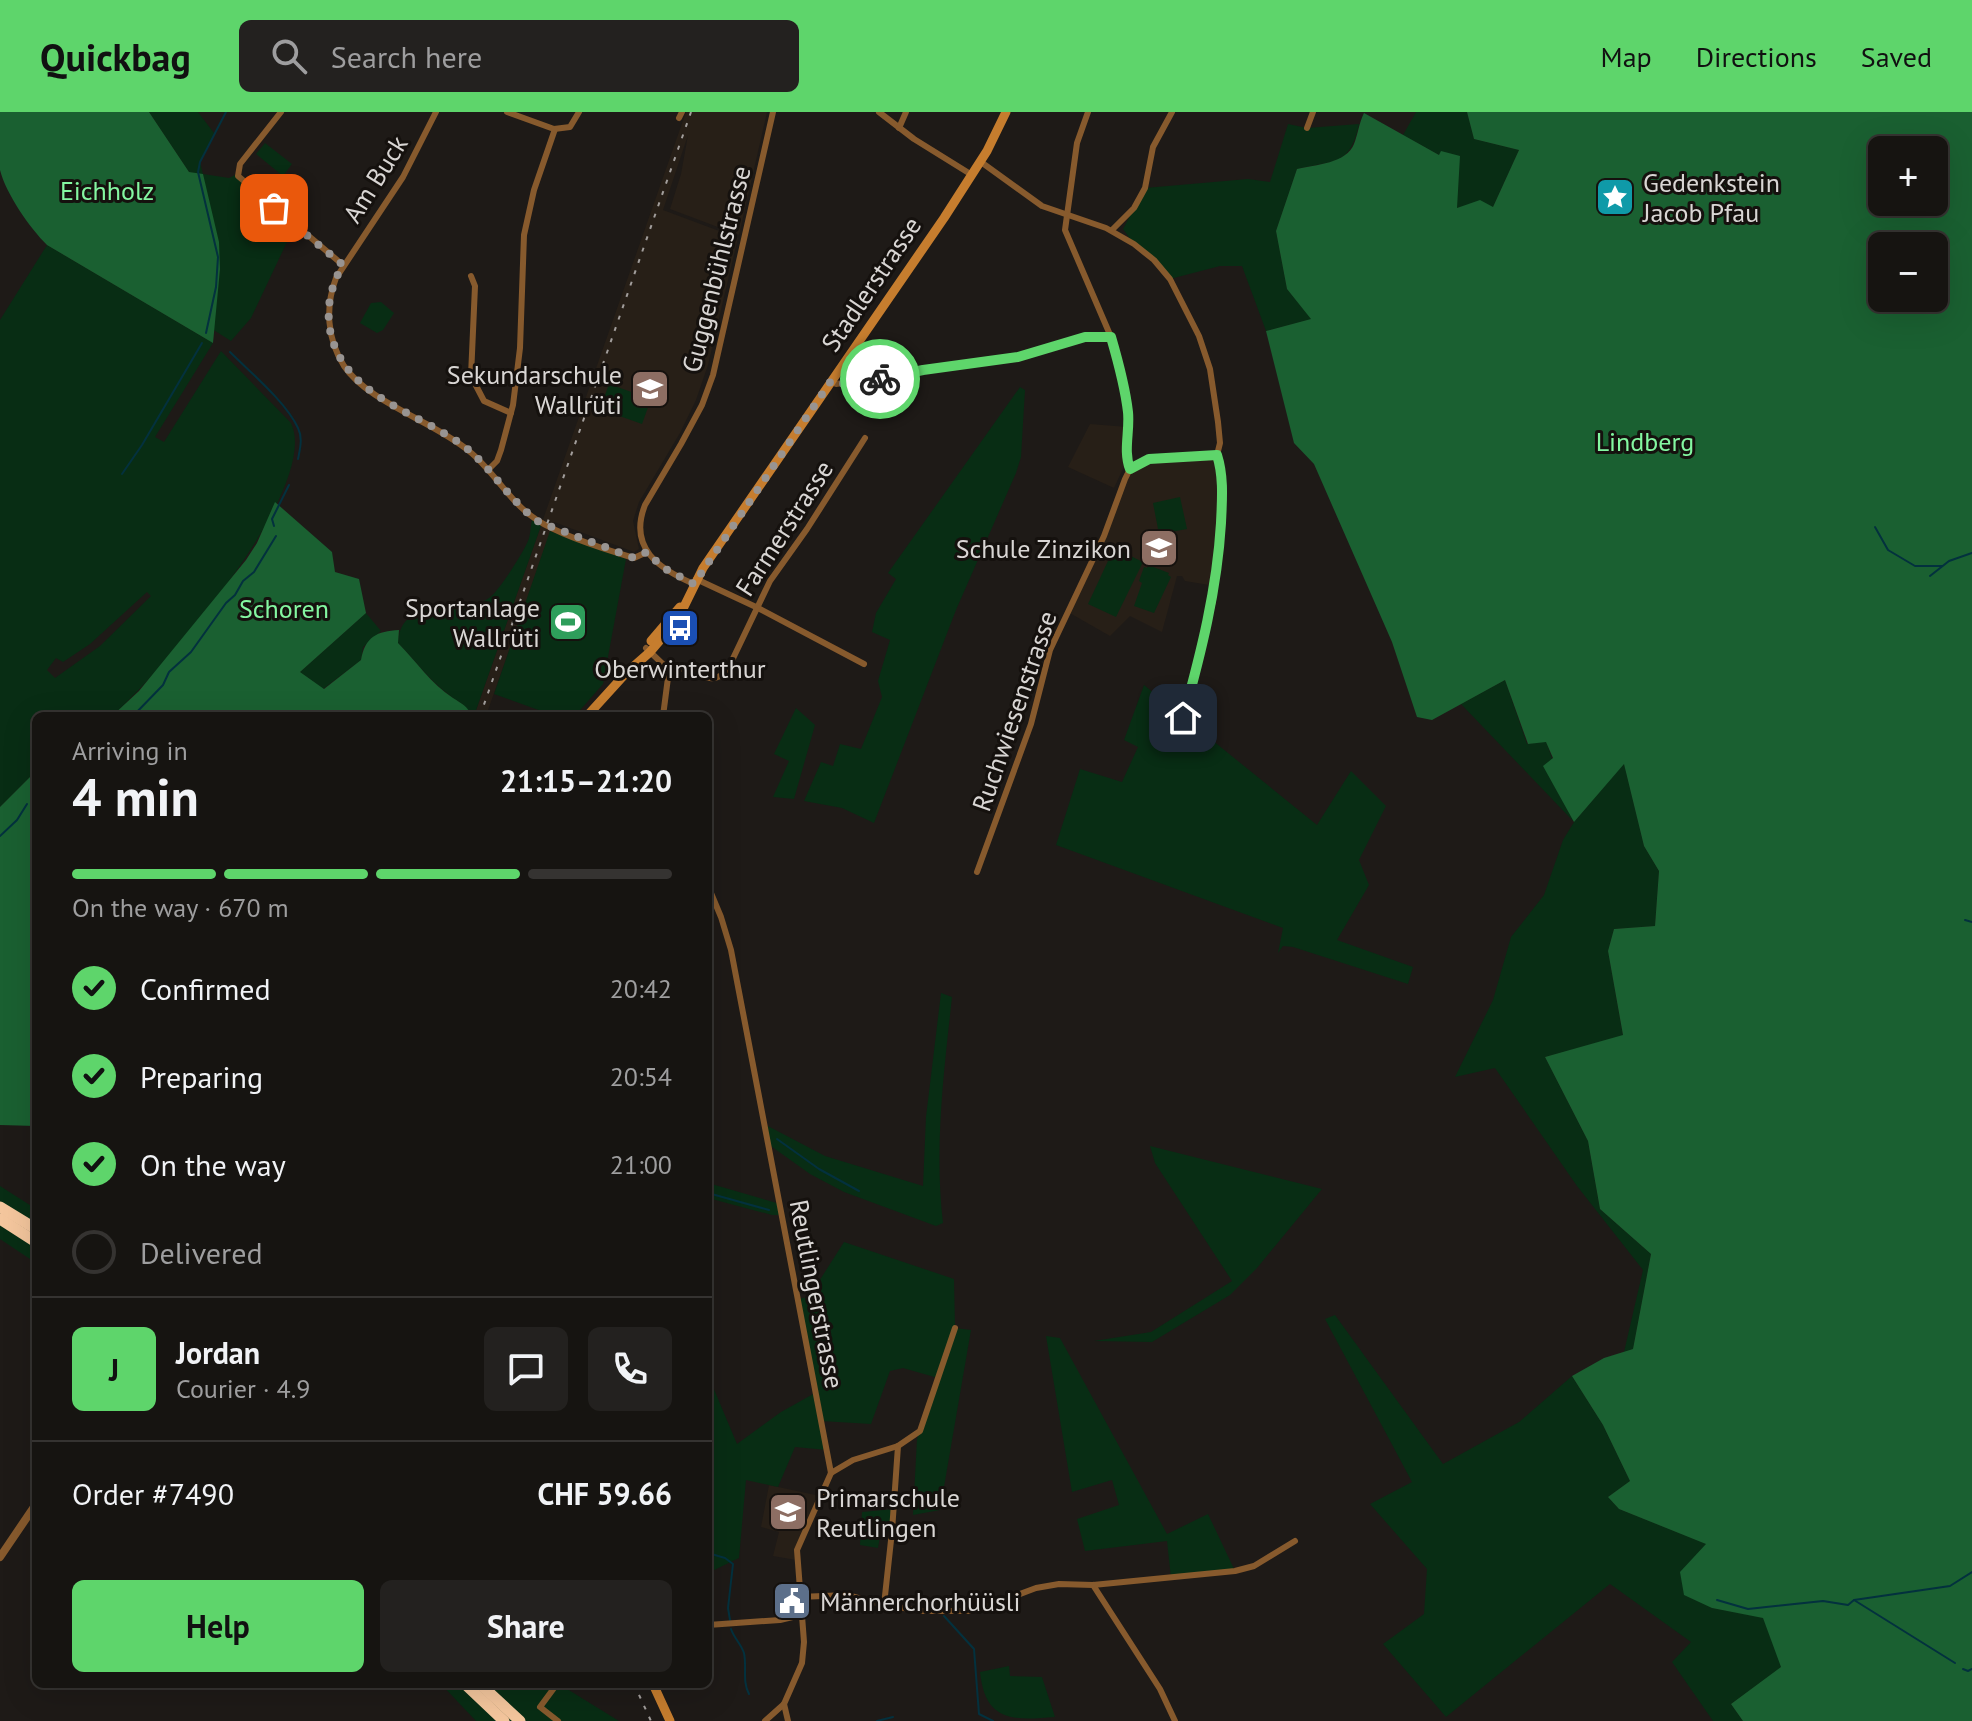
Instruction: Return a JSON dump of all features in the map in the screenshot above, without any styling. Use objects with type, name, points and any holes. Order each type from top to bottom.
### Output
[{"type":"highway","points":[[0,1207],[32,1227]]},
{"type":"highway","points":[[0,1219],[32,1239]]},
{"type":"highway","points":[[469,1688],[504,1721]]},
{"type":"highway","points":[[484,1688],[520,1721]]},
{"type":"main road","name":"Stadlerstrasse","points":[[591,712],[648,650],[687,598],[981,162],[1006,112]]},
{"type":"main road","points":[[655,1688],[670,1721]]},
{"type":"street","points":[[281,112],[241,162],[237,174],[343,265]]},
{"type":"street","name":"Am Buck","points":[[436,112],[403,177],[343,265],[332,288],[329,314],[334,343],[346,368],[363,386],[446,434],[489,469],[526,511],[542,523],[634,558],[647,552]]},
{"type":"street","points":[[507,112],[555,129],[568,128],[579,112]]},
{"type":"street","name":"Guggenbühlstrasse","points":[[647,552],[640,530],[641,513],[688,431],[713,375],[773,112]]},
{"type":"street","points":[[879,112],[972,175]]},
{"type":"street","points":[[899,128],[906,112]]},
{"type":"street","points":[[1088,112],[1077,143],[1065,230],[1111,337],[1121,371],[1128,412],[1127,460],[1130,469],[1149,459],[1217,455]]},
{"type":"street","points":[[1112,230],[1134,208],[1145,188],[1153,147],[1172,112]]},
{"type":"street","points":[[1307,128],[1313,112]]},
{"type":"street","points":[[489,469],[497,461],[511,413],[520,357],[524,235],[532,197],[555,129]]},
{"type":"street","points":[[981,162],[1028,198],[1065,216],[1112,230],[1154,260],[1186,305],[1210,369],[1218,422],[1220,443],[1217,455],[1222,484],[1217,571],[1205,639],[1183,718]]},
{"type":"street","points":[[471,276],[475,286],[471,376],[484,401],[511,413]]},
{"type":"street","points":[[831,381],[836,384],[850,383],[1018,357],[1085,337],[1111,337]]},
{"type":"street","name":"Farmerstrasse","points":[[669,670],[685,668],[711,680],[718,679],[727,671],[770,581],[865,438]]},
{"type":"street","name":"Ruchwiesenstrasse","points":[[977,872],[1031,724],[1050,650],[1104,536],[1130,469]]},
{"type":"street","points":[[647,552],[662,567],[756,607],[864,664]]},
{"type":"street","points":[[648,650],[669,670],[664,712]]},
{"type":"street","name":"Reutlingerstrasse","points":[[712,896],[731,950],[831,1473]]},
{"type":"street","points":[[765,1721],[784,1704],[802,1663],[804,1642],[797,1550],[831,1473],[853,1460],[898,1446],[920,1431],[955,1328]]},
{"type":"street","points":[[884,1605],[898,1446]]},
{"type":"street","points":[[0,1557],[32,1510]]},
{"type":"street","points":[[799,1597],[847,1595],[923,1611],[968,1611],[1036,1588],[1059,1584],[1093,1585],[1235,1571],[1254,1566],[1295,1541]]},
{"type":"street","points":[[1093,1585],[1160,1689],[1175,1721]]},
{"type":"street","points":[[712,1625],[780,1620],[801,1615]]},
{"type":"street","points":[[554,1688],[540,1707],[558,1721]]},
{"type":"street","points":[[784,1704],[788,1721]]},
{"type":"shaded area","points":[[686,112],[767,112],[739,235],[670,209],[681,174],[688,135],[663,210],[738,238],[708,365],[696,400],[639,502],[633,521],[639,549],[634,552],[554,522],[487,712],[475,712]]},
{"type":"shaded area","points":[[1090,424],[1128,427],[1127,460],[1114,488],[1068,467]]},
{"type":"shaded area","name":"Schule Zinzikon","points":[[1217,455],[1221,466],[1215,586],[1185,581],[1182,576],[1177,576],[1162,632],[1130,616],[1110,636],[1068,612],[1104,536],[1125,479],[1138,463]]},
{"type":"shaded area","name":"Primarschule Reutlingen","points":[[769,1485],[820,1496],[796,1560],[773,1556],[779,1532],[761,1527]]},
{"type":"green space","name":"Eichholz","points":[[0,112],[149,112],[189,172],[203,174],[219,242],[220,269],[213,343],[40,238],[13,200],[0,170]]},
{"type":"green space","points":[[149,112],[198,112],[214,133],[200,162],[203,174],[229,178],[237,174],[295,225],[251,318],[231,341],[212,329],[220,269],[203,175],[189,172]]},
{"type":"green space","points":[[1416,112],[1467,112],[1474,139],[1519,150],[1493,207],[1456,208],[1439,155],[1403,135]]},
{"type":"green space","name":"Lindberg","points":[[1467,112],[1972,112],[1972,1721],[1743,1721],[1731,1704],[1781,1667],[1763,1618],[1712,1608],[1684,1595],[1680,1572],[1706,1544],[1619,1509],[1608,1497],[1630,1481],[1603,1425],[1572,1376],[1604,1358],[1633,1349],[1651,1254],[1600,1209],[1588,1141],[1545,1057],[1623,1035],[1608,951],[1614,929],[1655,926],[1659,871],[1644,846],[1624,764],[1574,822],[1543,766],[1553,758],[1546,742],[1528,744],[1505,680],[1432,720],[1417,717],[1392,642],[1314,464],[1294,443],[1266,331],[1311,319],[1287,289],[1276,231],[1297,169],[1330,162],[1345,155],[1354,144],[1364,113],[1439,155],[1441,151],[1460,156],[1457,208],[1480,200],[1493,207],[1519,150],[1474,139]]},
{"type":"green space","points":[[1288,124],[1307,128],[1359,124],[1351,147],[1339,159],[1297,169],[1276,231],[1287,289],[1312,319],[1266,331],[1242,266],[1220,266],[1170,279],[1123,229],[1145,188],[1248,179],[1270,182]]},
{"type":"green space","points":[[265,143],[292,164],[283,176],[256,154]]},
{"type":"green space","points":[[47,245],[213,343],[155,437],[164,442],[221,351],[291,423],[294,452],[283,490],[261,533],[232,578],[135,694],[116,712],[32,712],[32,775],[0,807],[0,320]],"holes":[[[147,592],[151,596],[100,646],[55,678],[47,670],[56,658],[63,662],[90,644]]]},
{"type":"green space","points":[[381,302],[394,313],[383,330],[377,333],[360,323],[371,303]]},
{"type":"green space","points":[[609,384],[651,399],[642,424],[600,409]]},
{"type":"green space","points":[[1020,387],[1025,390],[1021,457],[1016,473],[956,610],[874,823],[842,808],[804,801],[821,762],[833,766],[840,744],[861,749],[882,697],[878,681],[890,640],[872,632],[876,613],[896,579],[888,573]]},
{"type":"green space","points":[[1180,497],[1187,529],[1159,534],[1153,503]]},
{"type":"green space","name":"Schoren","points":[[275,502],[332,552],[335,572],[359,579],[366,613],[300,672],[324,689],[361,660],[373,637],[399,630],[398,643],[438,686],[469,712],[116,712],[139,691],[257,543]]},
{"type":"green space","points":[[533,517],[542,523],[475,712],[469,712],[435,683],[398,643],[402,627],[410,617],[421,612],[463,607],[489,598],[504,580],[529,538]]},
{"type":"green space","name":"Sportanlage Wallrüti","points":[[550,531],[626,559],[603,684],[578,712],[544,712],[494,694]]},
{"type":"green space","points":[[1114,548],[1143,562],[1116,617],[1088,604]]},
{"type":"green space","points":[[1148,565],[1169,573],[1171,577],[1154,613],[1134,606],[1142,583],[1139,581],[1144,567]]},
{"type":"green space","points":[[366,613],[381,631],[363,647],[361,660],[323,689],[300,672]]},
{"type":"green space","points":[[1505,680],[1527,744],[1546,741],[1574,822],[1461,704]]},
{"type":"green space","points":[[1144,685],[1317,825],[1351,771],[1386,806],[1359,860],[1369,885],[1337,940],[1413,967],[1408,984],[1293,947],[1283,946],[1278,953],[1283,928],[1056,845],[1080,769],[1122,782],[1138,747],[1124,740]]},
{"type":"green space","points":[[796,708],[815,725],[794,799],[773,797],[789,761],[774,754]]},
{"type":"green space","points":[[1624,763],[1644,846],[1659,871],[1655,926],[1614,929],[1608,951],[1623,1036],[1545,1057],[1588,1141],[1600,1209],[1651,1254],[1633,1349],[1624,1352],[1643,1270],[1577,1186],[1495,1068],[1455,1077],[1493,1000],[1511,937],[1544,895],[1563,840],[1574,822]]},
{"type":"green space","points":[[32,775],[32,1126],[0,1125],[0,807]]},
{"type":"green space","points":[[941,993],[952,997],[940,1138],[943,1223],[936,1226],[844,1192],[810,1174],[768,1144],[764,1124],[825,1156],[923,1186],[926,1117]]},
{"type":"green space","points":[[1150,1146],[1322,1189],[1257,1268],[1230,1295],[1152,1342],[1094,1341],[1151,1332],[1232,1281],[1155,1163]]},
{"type":"green space","points":[[712,1184],[780,1204],[782,1215],[712,1199]]},
{"type":"green space","points":[[0,1186],[32,1206],[32,1260],[0,1239]]},
{"type":"green space","points":[[844,1242],[954,1279],[955,1328],[971,1330],[940,1510],[913,1515],[917,1439],[938,1378],[903,1368],[890,1371],[871,1424],[821,1421],[827,1450],[795,1447],[778,1487],[746,1480],[739,1558],[712,1571],[712,1385],[737,1444],[781,1412],[815,1393],[797,1299],[809,1297]]},
{"type":"green space","points":[[1335,1315],[1443,1464],[1519,1422],[1572,1376],[1603,1425],[1630,1481],[1608,1497],[1619,1509],[1707,1544],[1712,1608],[1763,1617],[1782,1667],[1731,1704],[1743,1721],[1713,1721],[1672,1662],[1691,1642],[1610,1584],[1446,1717],[1383,1644],[1424,1614],[1427,1569],[1370,1504],[1412,1482],[1325,1319]]},
{"type":"green space","points":[[1046,1336],[1060,1338],[1167,1534],[1208,1514],[1235,1571],[1171,1578],[1167,1541],[1085,1551],[1077,1519],[1119,1505],[1112,1480],[1072,1492]]},
{"type":"green space","points":[[894,1509],[892,1531],[881,1531],[878,1548],[860,1545],[862,1512]]},
{"type":"green space","points":[[1009,1666],[1010,1676],[1042,1677],[1055,1717],[1026,1719],[995,1709],[983,1688],[980,1672]]},
{"type":"green space","points":[[445,1688],[565,1688],[619,1721],[476,1721]]},
{"type":"waterway","points":[[206,333],[216,287],[218,257],[198,172],[200,162],[226,112]]},
{"type":"waterway","points":[[122,474],[202,343]]},
{"type":"waterway","points":[[230,352],[292,418],[300,436],[298,459]]},
{"type":"waterway","points":[[274,526],[272,519],[289,485]]},
{"type":"waterway","points":[[1875,527],[1888,550],[1915,566],[1942,566]]},
{"type":"waterway","points":[[137,712],[163,685],[169,672],[191,652],[243,581],[254,572],[276,536]]},
{"type":"waterway","points":[[1930,576],[1949,561],[1972,553]]},
{"type":"waterway","points":[[0,836],[17,820],[27,804]]},
{"type":"waterway","points":[[1965,920],[1972,922]]},
{"type":"waterway","points":[[777,1139],[819,1169],[859,1191]]},
{"type":"waterway","points":[[712,1194],[769,1210]]},
{"type":"waterway","points":[[712,1554],[733,1564],[728,1608],[730,1620]]},
{"type":"waterway","points":[[1717,1600],[1748,1609],[1823,1601],[1848,1605],[1854,1600],[1950,1586],[1972,1572]]},
{"type":"waterway","points":[[1854,1600],[1955,1663]]},
{"type":"waterway","points":[[944,1616],[974,1649],[979,1714],[993,1721]]},
{"type":"waterway","points":[[731,1629],[744,1653],[749,1694]]},
{"type":"waterway","points":[[1963,1669],[1972,1669]]},
{"type":"waterway","points":[[877,1721],[893,1717]]},
{"type":"railway","points":[[481,712],[691,112]]},
{"type":"railway","points":[[636,1688],[651,1721]]},
{"type":"way so far","points":[[274,208],[343,265],[331,292],[329,322],[339,356],[359,383],[469,451],[539,522],[634,558],[647,552],[662,567],[694,584],[831,381],[839,384],[880,379]]},
{"type":"place","name":"Gedenkstein Jacob Pfau","points":[[1615,197]]},
{"type":"place","name":"Sekundarschule Wallrüti","points":[[650,389]]},
{"type":"place","name":"Schule Zinzikon","points":[[1159,548]]},
{"type":"place","name":"Sportanlage Wallrüti","points":[[568,622]]},
{"type":"place","name":"Oberwinterthur","points":[[680,628]]},
{"type":"place","name":"Primarschule Reutlingen","points":[[788,1512]]},
{"type":"place","name":"Männerchorhüüsli","points":[[792,1601]]},
{"type":"route","points":[[880,379],[1018,357],[1085,337],[1111,337],[1128,412],[1127,460],[1130,469],[1149,459],[1217,455],[1222,484],[1219,556],[1205,639],[1183,718]]}]
